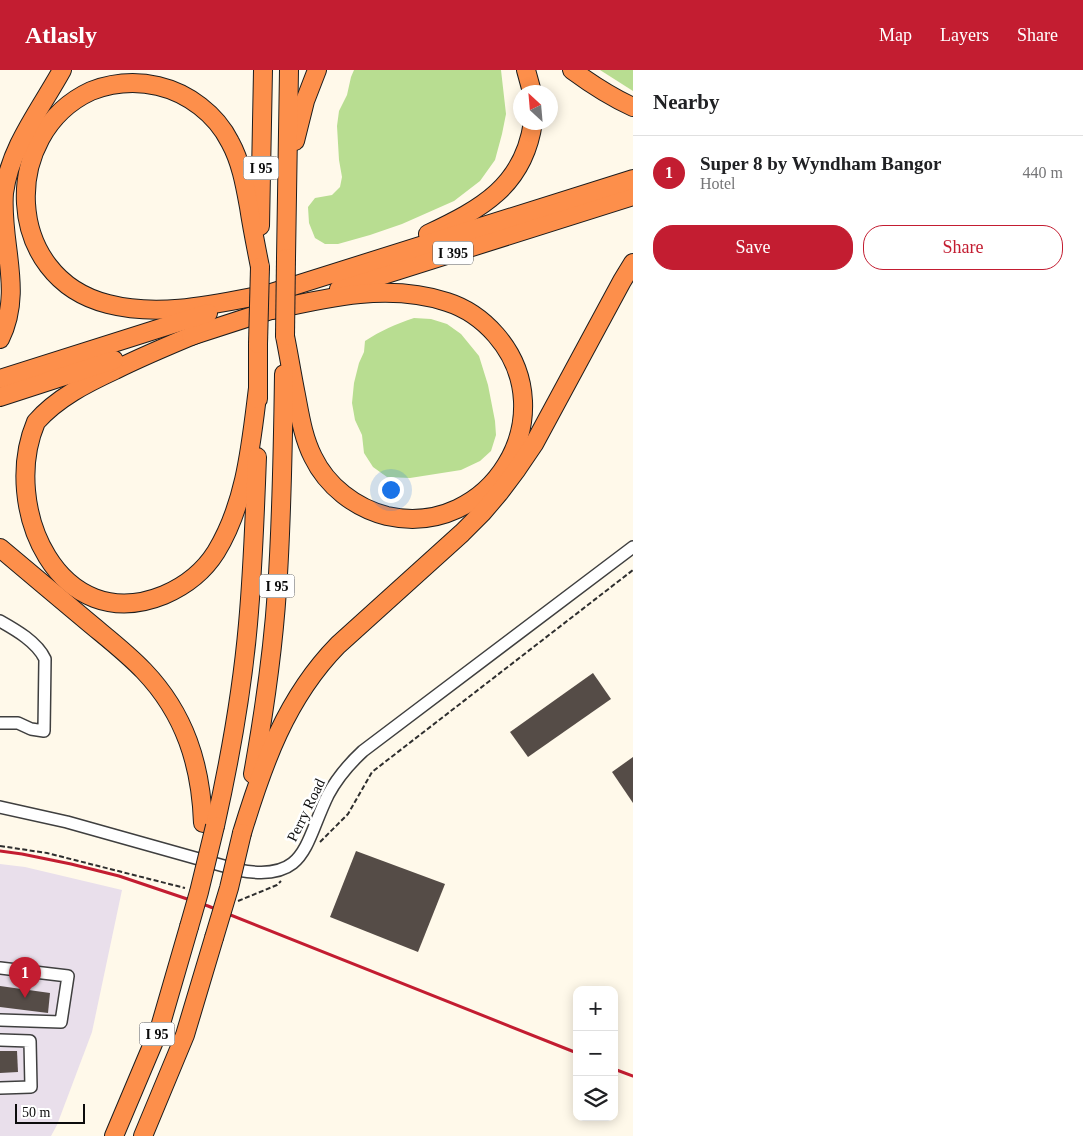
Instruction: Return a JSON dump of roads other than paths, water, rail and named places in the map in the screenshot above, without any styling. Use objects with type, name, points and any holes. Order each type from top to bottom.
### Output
[{"type":"highway","points":[[0,339],[7,323],[11,301],[11,280],[3,218],[7,179],[17,148],[62,70]]},
{"type":"highway","name":"I 95","points":[[114,1136],[160,1027],[194,910],[209,825],[235,726],[248,625],[255,515],[263,70]]},
{"type":"highway","name":"I 95","points":[[142,1136],[185,1034],[229,888],[242,833],[260,731],[274,626],[279,564],[289,70]]},
{"type":"highway","points":[[287,201],[300,120],[308,91],[317,70]]},
{"type":"highway","points":[[526,70],[530,85]]},
{"type":"highway","points":[[572,70],[598,88],[633,107]]},
{"type":"highway","points":[[260,267],[242,172],[233,148],[225,133],[198,104],[184,96],[160,87],[142,84],[124,84],[96,89],[70,102],[53,116],[38,134],[24,167],[21,190],[22,211],[27,232],[36,252],[50,270],[66,285],[96,301],[133,308],[158,310],[272,301],[295,305],[345,296],[386,292],[440,299],[457,305],[472,314],[501,340],[510,355],[520,382],[523,400],[522,419],[519,439],[511,458],[498,477],[484,492],[466,504],[445,513],[424,518],[404,518],[375,512],[358,504],[341,493],[327,479],[310,450],[301,422],[285,336]]},
{"type":"highway","points":[[344,270],[440,228],[470,212],[496,194],[509,181],[524,158],[532,130]]},
{"type":"highway","name":"I 395","points":[[0,397],[202,332],[344,270],[633,178]]},
{"type":"highway","name":"I 395","points":[[0,379],[633,196]]},
{"type":"highway","points":[[242,833],[275,737],[306,684],[334,650],[462,533],[499,493],[534,444],[633,264]]},
{"type":"highway","points":[[202,332],[143,357],[80,388],[52,406],[30,430],[16,460],[12,481],[13,500],[16,519],[22,537],[32,554],[45,570],[74,592],[99,600],[117,603],[158,597],[175,589],[196,575],[215,553],[236,511],[247,464],[258,388]]},
{"type":"highway","points":[[0,548],[122,651],[162,693],[181,724],[194,756],[209,825]]},
{"type":"street","name":"Perry Road","points":[[0,807],[67,822],[238,870],[259,873],[279,871],[294,863],[301,855],[332,787],[349,764],[363,751],[633,547]]},
{"type":"street","points":[[0,621],[17,631],[41,651],[45,660],[44,731],[31,730],[18,723],[0,723]]},
{"type":"street","points":[[0,968],[68,976],[61,1022],[0,1020]]},
{"type":"street","points":[[0,1040],[30,1041],[31,1087],[0,1088]]},
{"type":"railway","points":[[0,851],[71,864],[119,876],[208,906],[573,1051]]},
{"type":"railway","points":[[618,1070],[633,1076]]},
{"type":"place","name":"Super 8 by Wyndham Bangor","points":[[25,998]]}]
